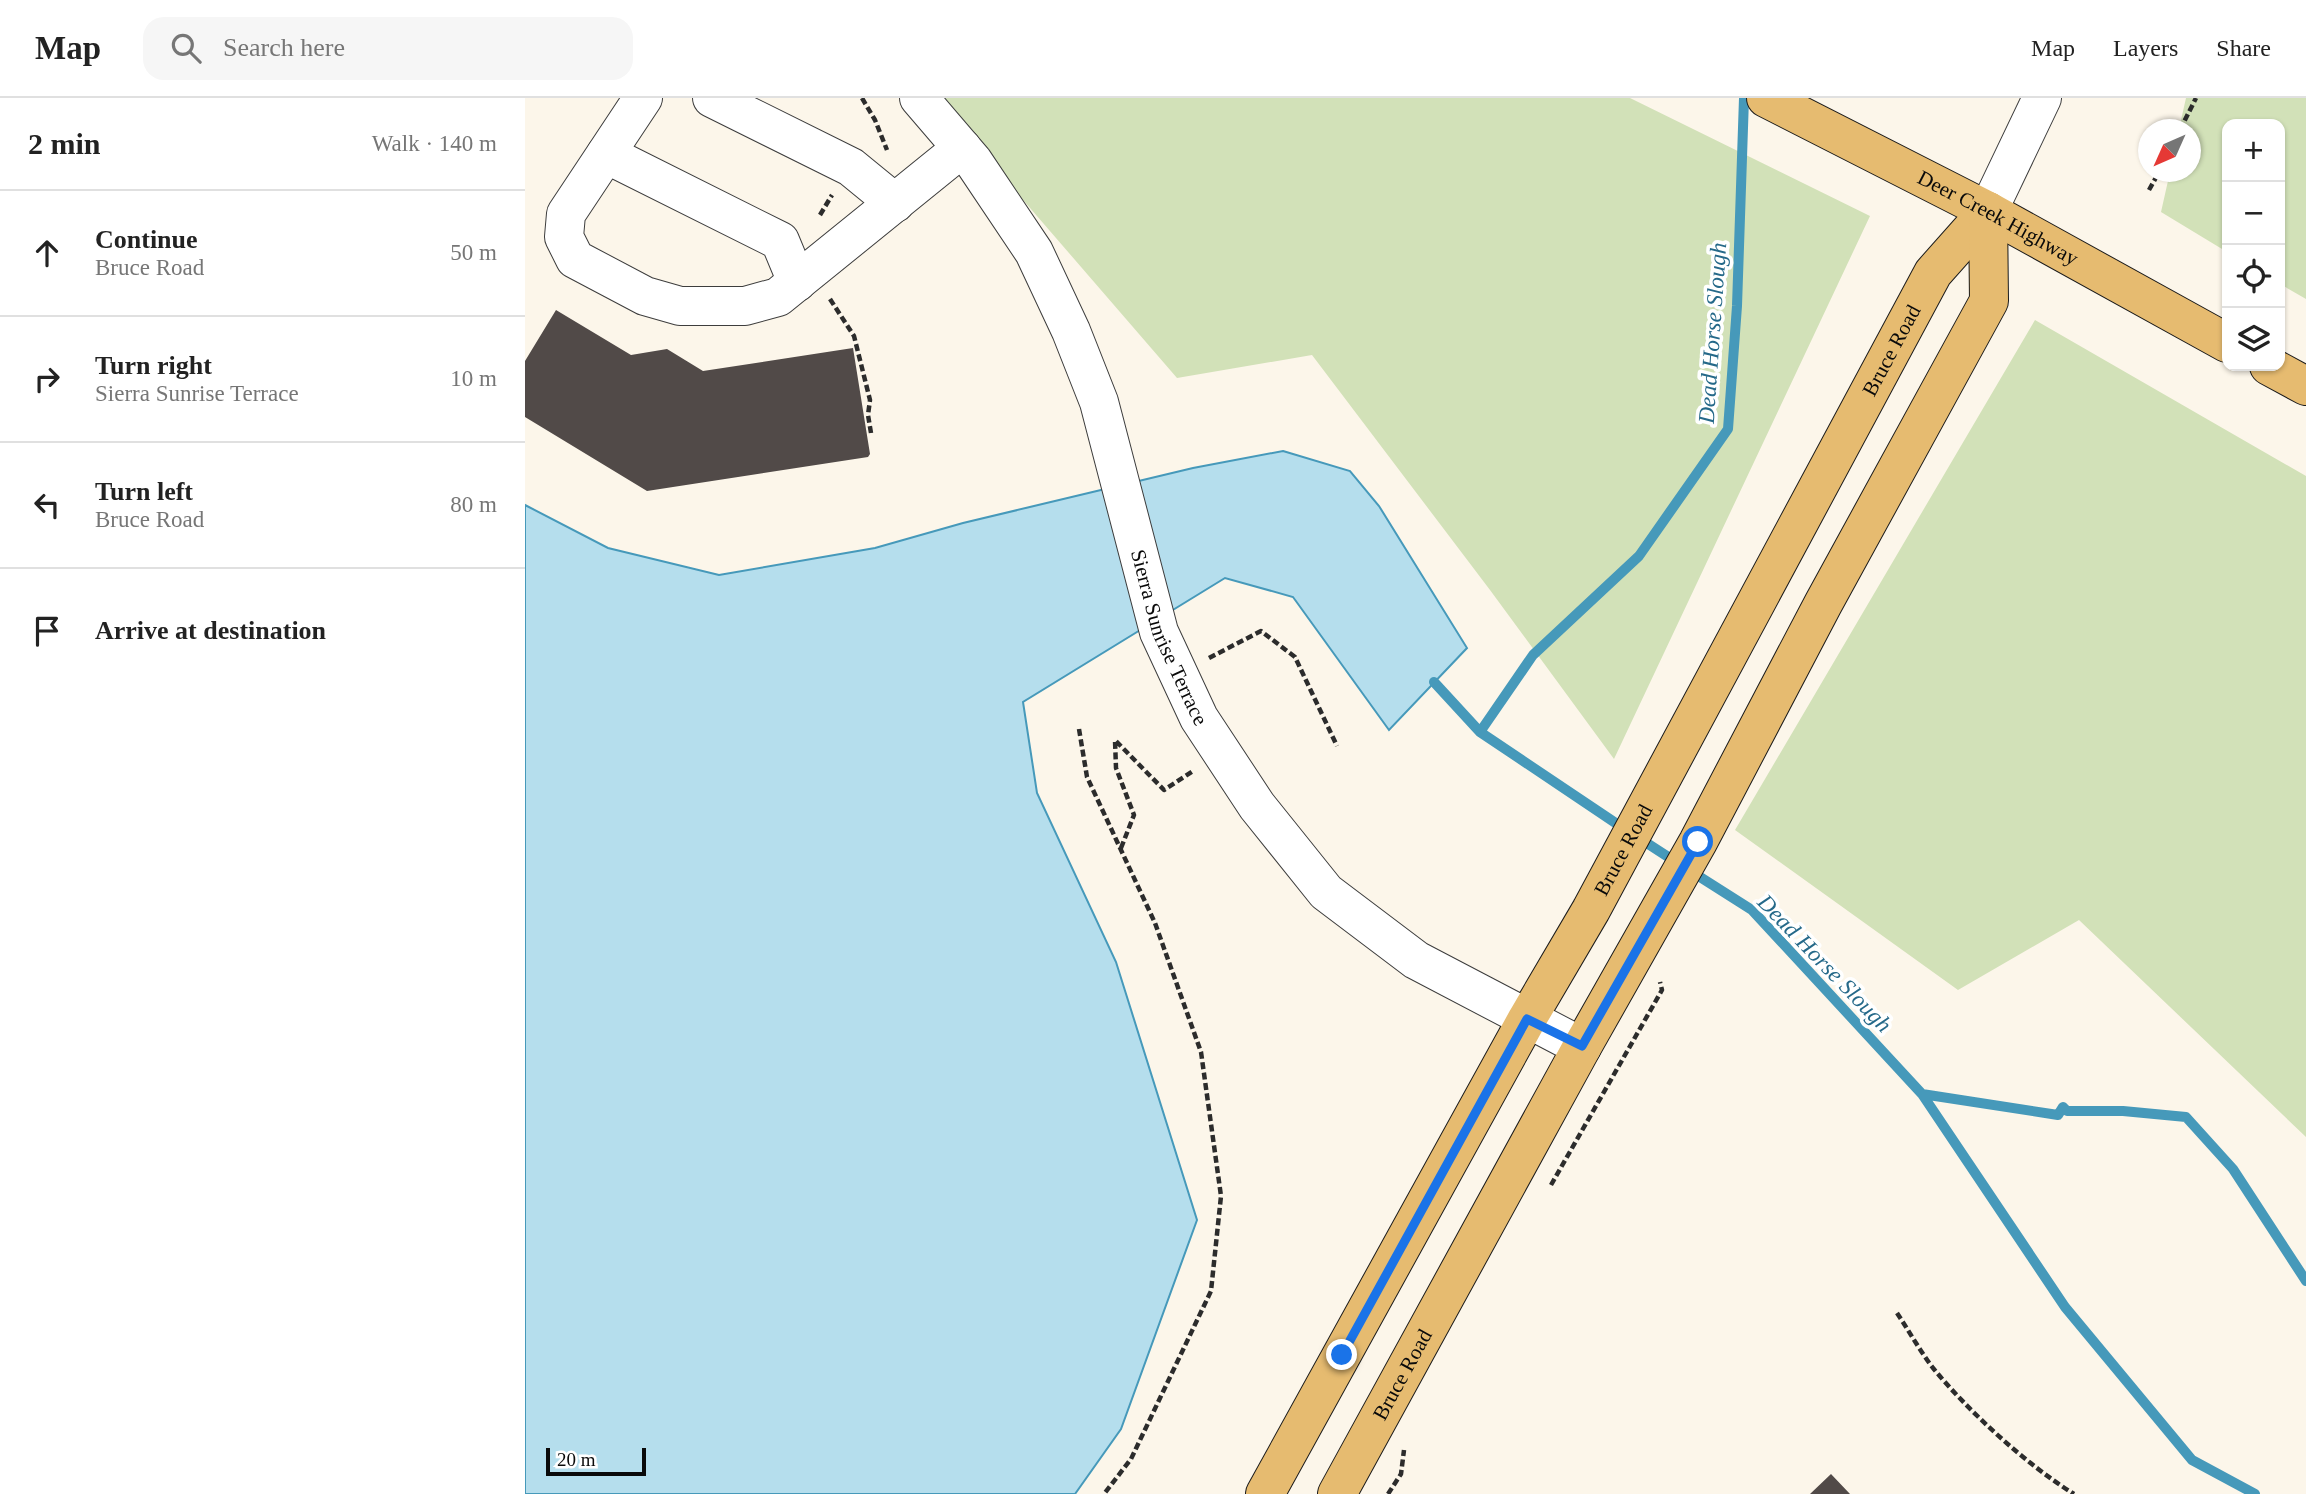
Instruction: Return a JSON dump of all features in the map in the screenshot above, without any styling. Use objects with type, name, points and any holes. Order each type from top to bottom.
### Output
[{"type":"main road","name":"Deer Creek Highway","points":[[1766,98],[1988,211],[2222,340]]},
{"type":"main road","name":"Bruce Road","points":[[1265,1494],[1527,1019],[1591,909],[1933,273],[1988,211]]},
{"type":"main road","name":"Bruce Road","points":[[1337,1494],[1582,1046],[1698,842],[1823,604],[1989,301],[1988,211]]},
{"type":"main road","points":[[2278,371],[2306,386]]},
{"type":"street","points":[[643,98],[566,214],[564,237],[575,258],[645,296],[680,306],[745,306],[778,297],[962,148]]},
{"type":"street","points":[[712,98],[851,167],[895,203]]},
{"type":"street","name":"Sierra Sunrise Terrace","points":[[919,98],[973,161],[1034,252],[1071,331],[1099,402],[1159,632],[1199,718],[1257,806],[1326,892],[1416,960],[1582,1046]]},
{"type":"street","name":"Bruce Road","points":[[1988,211],[2042,98]]},
{"type":"street","points":[[606,153],[780,241],[808,273]]},
{"type":"path","points":[[2186,119],[2196,98]]},
{"type":"path","points":[[2149,190],[2153,182]]},
{"type":"path","points":[[808,273],[828,295],[854,336],[870,400],[868,415],[871,433]]},
{"type":"path","points":[[1179,673],[1261,631],[1295,657],[1337,746]]},
{"type":"path","points":[[1079,729],[1087,776],[1155,923],[1201,1052],[1221,1196],[1211,1291],[1131,1459],[1104,1494]]},
{"type":"path","points":[[1120,849],[1134,815],[1116,768],[1115,740],[1164,789],[1196,769]]},
{"type":"path","points":[[1897,1313],[1932,1367],[1973,1412],[2054,1482],[2074,1494]]},
{"type":"green space","points":[[935,98],[1630,98],[1870,216],[1614,759],[1312,355],[1177,378]]},
{"type":"green space","points":[[2186,98],[2306,98],[2306,299],[2285,287],[2285,119],[2222,119],[2222,249],[2161,212],[2168,182],[2201,182],[2201,119],[2181,119]]},
{"type":"green space","points":[[2035,320],[2306,476],[2306,1137],[2079,920],[1958,990],[1735,830]]},
{"type":"water","points":[[1283,451],[1350,471],[1379,506],[1467,648],[1389,730],[1293,597],[1225,578],[1023,702],[1037,793],[1116,962],[1197,1220],[1121,1429],[1075,1494],[525,1494],[525,505],[608,548],[719,575],[875,548],[963,523],[1193,468]]},
{"type":"building","points":[[556,310],[631,355],[667,349],[703,371],[853,348],[870,454],[868,457],[647,491],[525,417],[525,361]]},
{"type":"building","points":[[1831,1474],[1850,1494],[1810,1494]]},
{"type":"waterway","name":"Dead Horse Slough","points":[[1480,732],[1533,655],[1639,556],[1728,429],[1737,306],[1744,98]]},
{"type":"waterway","name":"Dead Horse Slough","points":[[1434,682],[1480,732],[1626,830]]},
{"type":"waterway","name":"Dead Horse Slough","points":[[1639,838],[1676,862]]},
{"type":"waterway","name":"Dead Horse Slough","points":[[1689,870],[1752,910],[1922,1094],[2058,1115],[2063,1107],[2067,1111],[2123,1111],[2186,1117],[2233,1169],[2306,1281]]},
{"type":"waterway","name":"Dead Horse Slough","points":[[1922,1094],[2065,1307],[2192,1460],[2255,1494]]},
{"type":"route","points":[[1342,1355],[1527,1019],[1582,1046],[1698,842]]}]
